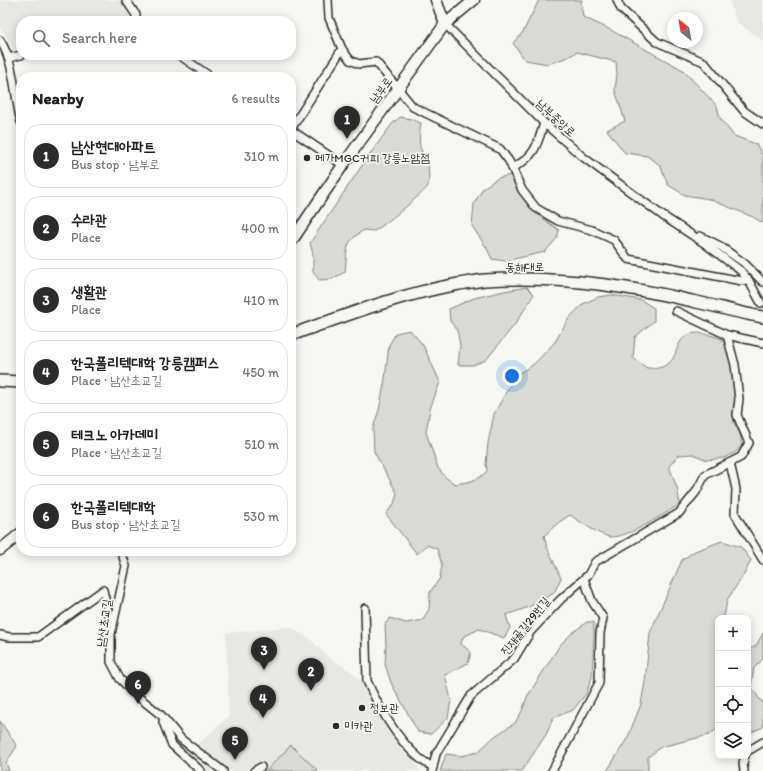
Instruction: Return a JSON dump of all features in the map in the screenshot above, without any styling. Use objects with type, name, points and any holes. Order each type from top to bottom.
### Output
[{"type":"main road","name":"동해대로","points":[[296,332],[388,300],[439,287],[484,280],[539,279],[589,282],[693,301],[763,317]]},
{"type":"main road","points":[[0,381],[16,382]]},
{"type":"street","points":[[126,0],[136,16]]},
{"type":"street","points":[[328,0],[329,18],[342,49],[350,60],[359,64],[376,62],[413,107],[500,149],[509,161],[522,190],[536,208],[558,221],[592,230],[614,240],[628,259],[748,281]]},
{"type":"street","points":[[436,0],[445,24]]},
{"type":"street","name":"남부로","points":[[296,235],[343,165],[445,24],[474,0]]},
{"type":"street","points":[[617,0],[621,9],[657,42],[704,62],[744,111],[763,124]]},
{"type":"street","name":"남부중앙로","points":[[445,24],[544,123],[583,157],[741,271],[761,303]]},
{"type":"street","points":[[0,40],[11,66],[16,101]]},
{"type":"street","points":[[296,121],[342,49]]},
{"type":"street","points":[[8,58],[16,56]]},
{"type":"street","points":[[186,60],[204,72]]},
{"type":"street","points":[[512,168],[523,163],[535,150],[544,123]]},
{"type":"street","points":[[296,132],[343,165]]},
{"type":"street","name":"남부중앙로","points":[[663,216],[720,246],[744,263],[763,282]]},
{"type":"street","points":[[676,311],[727,335],[763,343]]},
{"type":"street","name":"진재골길29번길","points":[[365,608],[367,681],[401,739],[418,757],[433,769],[436,754],[471,696],[514,659],[532,631],[561,599],[588,576],[595,562],[679,513],[696,492],[705,475],[741,457],[749,443],[737,416],[739,399],[735,365],[727,335]]},
{"type":"street","points":[[730,463],[736,489],[735,514],[763,560]]},
{"type":"street","points":[[10,542],[16,534]]},
{"type":"street","points":[[0,550],[16,537]]},
{"type":"street","points":[[10,542],[16,542]]},
{"type":"street","name":"남산초교길","points":[[123,556],[126,566],[111,634],[111,662],[120,679],[136,695],[161,715],[181,739],[223,771]]},
{"type":"street","points":[[552,771],[600,683],[600,633],[603,618],[592,601],[584,579]]},
{"type":"street","points":[[0,635],[9,637],[38,638],[103,590],[109,616],[114,619]]},
{"type":"street","points":[[161,715],[172,745],[201,771]]},
{"type":"street","points":[[751,749],[763,742]]},
{"type":"street","points":[[744,759],[744,771]]},
{"type":"street","points":[[254,771],[261,767]]},
{"type":"shaded area","points":[[0,0],[121,0],[130,15],[16,16],[16,49],[13,50],[0,28]]},
{"type":"shaded area","points":[[539,0],[582,0],[583,17],[607,28],[683,70],[717,106],[720,118],[734,136],[756,144],[763,156],[763,223],[753,217],[709,199],[685,195],[668,185],[660,165],[647,156],[625,153],[607,130],[625,121],[615,90],[617,74],[616,62],[577,52],[548,64],[525,60],[513,43],[523,32]]},
{"type":"shaded area","points":[[729,0],[763,0],[763,41],[736,21]]},
{"type":"shaded area","points":[[400,117],[421,123],[420,148],[424,157],[428,161],[429,184],[412,202],[378,229],[374,231],[364,230],[353,239],[348,247],[345,272],[332,279],[319,280],[313,272],[313,254],[310,243],[365,161],[392,124]]},
{"type":"shaded area","points":[[511,175],[519,192],[530,206],[543,219],[559,230],[557,238],[545,252],[505,261],[492,259],[472,226],[474,204],[483,188],[498,178]]},
{"type":"shaded area","points":[[527,287],[534,294],[516,323],[486,360],[473,365],[458,365],[460,345],[457,330],[450,321],[449,309],[474,298]]},
{"type":"shaded area","points":[[612,295],[641,300],[654,308],[654,321],[635,337],[633,358],[647,368],[660,368],[669,363],[682,340],[692,334],[698,333],[710,335],[722,339],[728,349],[736,392],[733,411],[734,423],[740,434],[742,445],[736,452],[724,458],[707,460],[693,454],[679,455],[669,466],[677,488],[680,504],[656,519],[628,533],[619,536],[606,536],[570,515],[559,522],[544,536],[547,547],[561,578],[554,593],[529,607],[506,615],[510,628],[504,638],[479,629],[463,637],[461,644],[471,652],[468,663],[445,675],[451,700],[448,718],[431,734],[418,732],[391,683],[385,664],[385,624],[390,618],[406,623],[423,620],[429,609],[430,592],[440,578],[442,565],[437,549],[427,545],[417,554],[386,514],[394,504],[397,493],[374,452],[373,428],[379,410],[385,379],[389,345],[396,333],[410,330],[423,345],[440,382],[430,409],[426,432],[438,468],[445,477],[455,484],[468,482],[480,477],[487,471],[486,464],[488,443],[494,414],[515,376],[534,364],[555,342],[569,318],[583,304],[598,297]]},
{"type":"shaded area","points":[[722,541],[741,547],[751,560],[745,573],[727,600],[724,615],[715,615],[715,730],[709,735],[661,747],[648,757],[648,771],[607,771],[628,737],[641,704],[645,682],[650,633],[682,560],[695,551]]},
{"type":"shaded area","points":[[587,622],[594,622],[594,636],[592,677],[586,694],[573,710],[553,718],[547,733],[522,771],[440,771],[446,754],[461,756],[478,752],[495,736],[515,723],[522,711],[527,697],[560,645],[572,633]]},
{"type":"shaded area","points":[[289,627],[309,638],[330,659],[348,669],[364,684],[393,734],[420,771],[203,771],[187,754],[229,716],[226,633]]},
{"type":"shaded area","points":[[763,633],[763,659],[754,668],[751,686],[751,648],[756,646]]},
{"type":"shaded area","points":[[751,686],[763,702],[763,727],[752,732]]},
{"type":"shaded area","points":[[0,721],[17,746],[6,763],[9,771],[0,771]]},
{"type":"shaded area","points":[[291,745],[318,771],[266,771]]},
{"type":"place","name":"남산현대아파트","points":[[347,139]]},
{"type":"place","name":"메가MGC커피 강릉노암점","points":[[307,158]]},
{"type":"place","name":"생활관","points":[[264,670]]},
{"type":"place","name":"수라관","points":[[311,691]]},
{"type":"place","name":"한국폴리텍대학","points":[[138,704]]},
{"type":"place","name":"정보관","points":[[362,708]]},
{"type":"place","name":"한국폴리텍대학 강릉캠퍼스","points":[[263,718]]},
{"type":"place","name":"미카관","points":[[336,726]]},
{"type":"place","name":"테크노 아카데미","points":[[235,760]]}]
